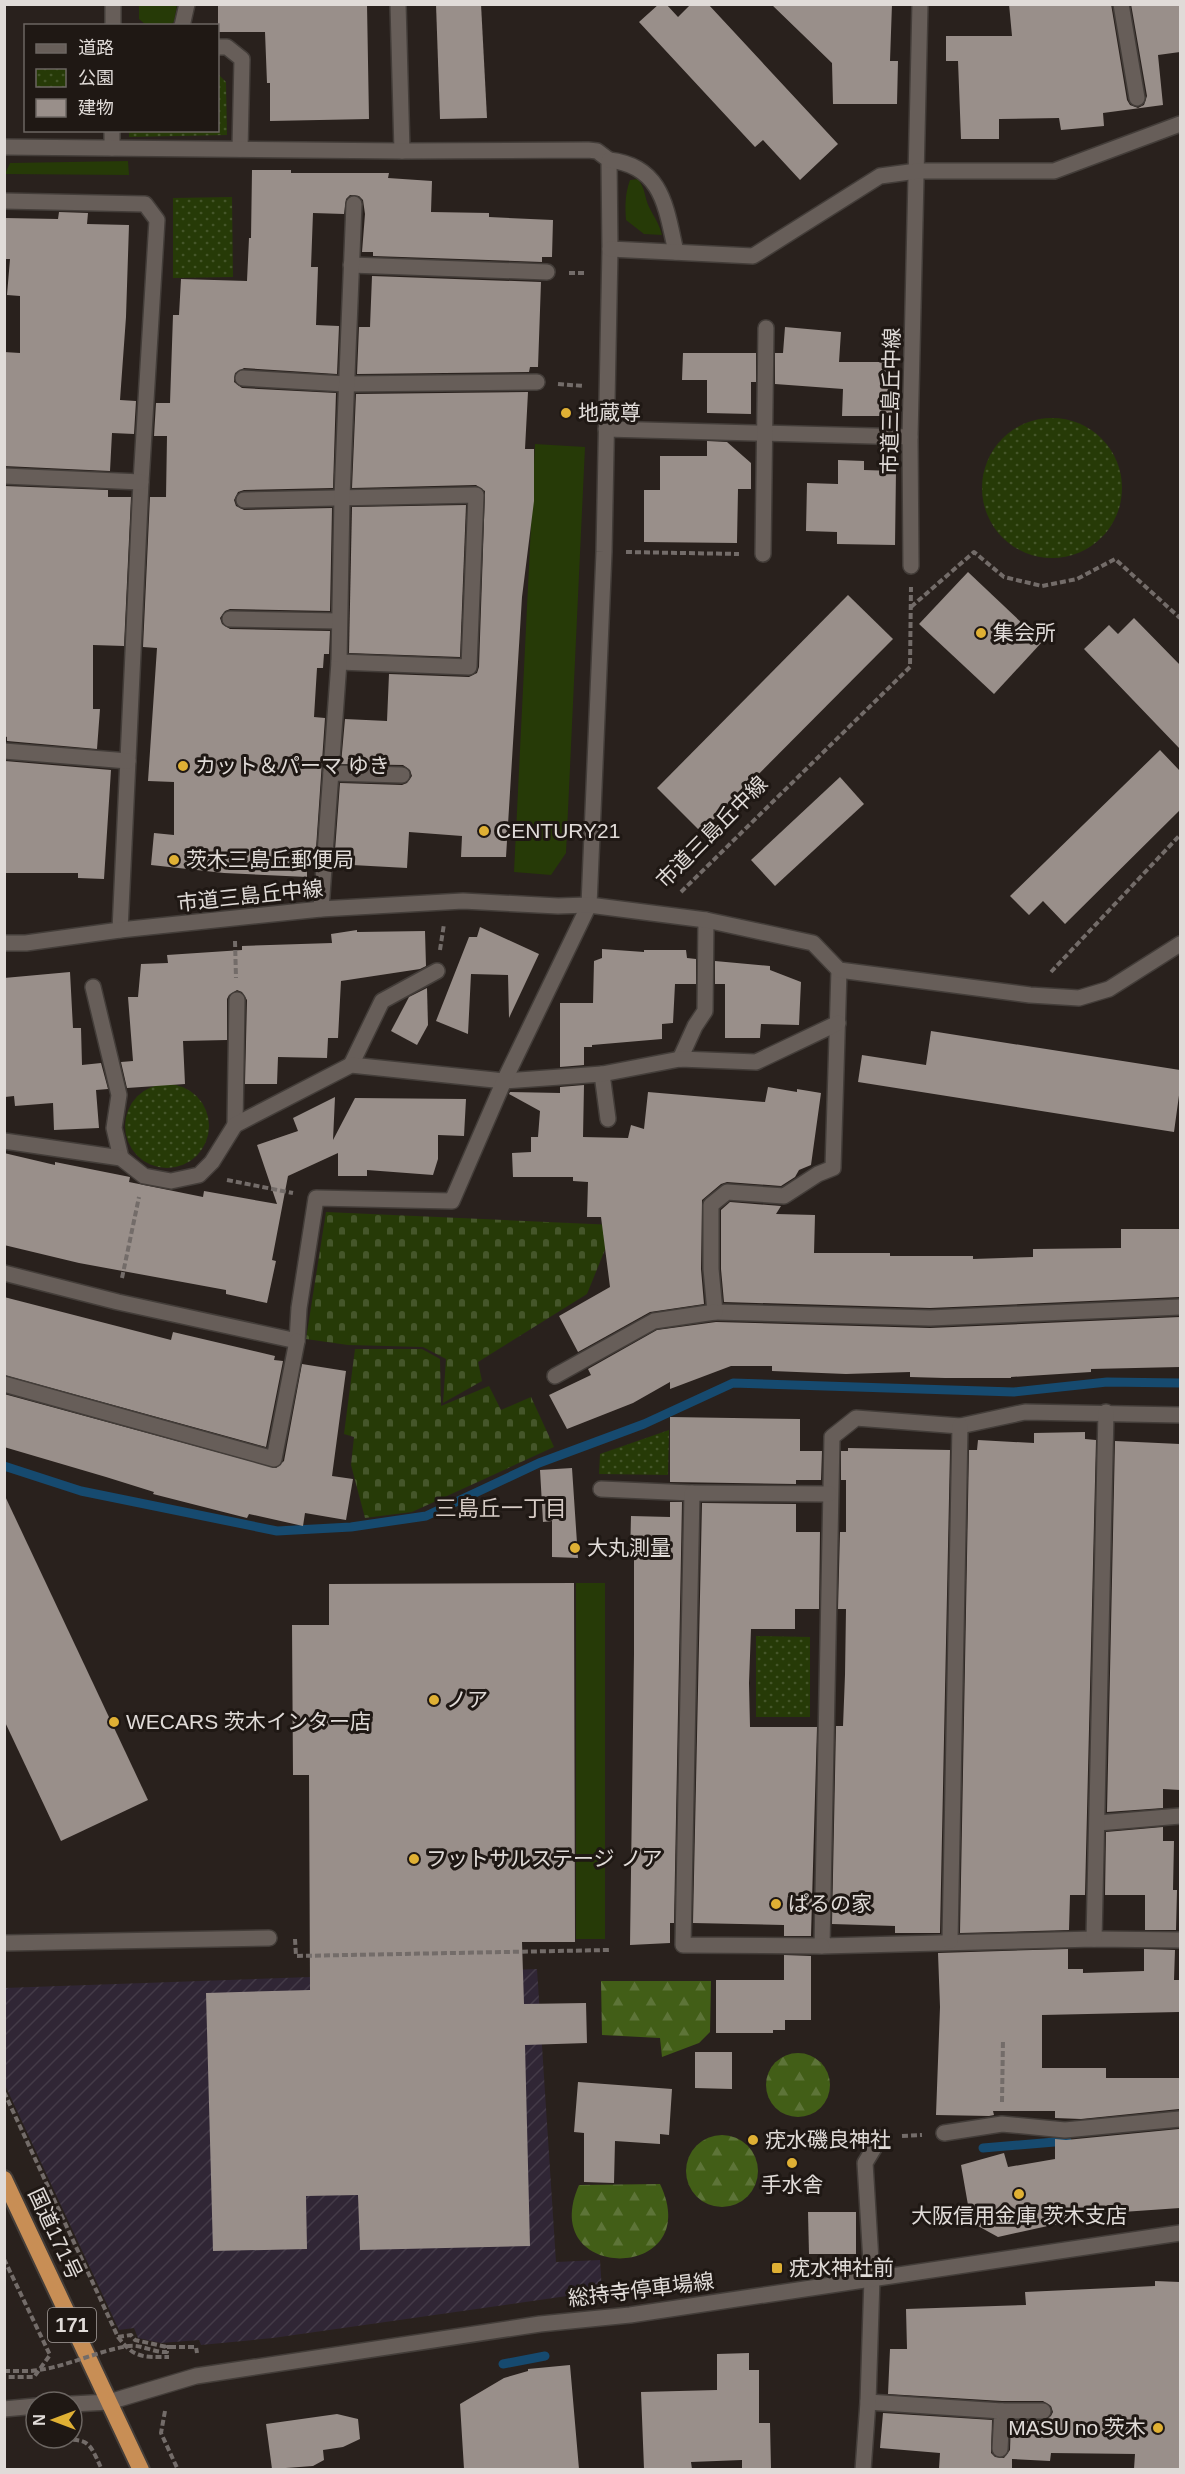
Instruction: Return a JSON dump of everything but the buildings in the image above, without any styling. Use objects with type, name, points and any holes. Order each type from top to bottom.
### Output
[{"type":"highway","name":"国道171号","points":[[4,2179],[141,2469]]},
{"type":"street","points":[[113,4],[113,24]]},
{"type":"street","points":[[182,24],[187,4]]},
{"type":"street","points":[[398,4],[402,151]]},
{"type":"street","name":"市道三島丘中線","points":[[911,566],[910,437],[920,4]]},
{"type":"street","points":[[1121,4],[1137,98]]},
{"type":"street","points":[[219,47],[227,47],[242,59],[240,149]]},
{"type":"street","points":[[610,249],[753,256],[880,176],[917,171],[1054,171],[1180,124]]},
{"type":"street","points":[[112,132],[112,148]]},
{"type":"street","points":[[4,147],[597,151],[609,160],[622,162],[650,178],[662,196],[676,252]]},
{"type":"street","points":[[4,1384],[274,1459],[297,1341],[299,1308],[316,1198],[452,1201],[504,1081],[589,904],[604,552],[610,249],[609,160]]},
{"type":"street","points":[[4,201],[145,204],[157,220],[141,482],[120,930]]},
{"type":"street","points":[[321,909],[339,662],[342,497],[354,204]]},
{"type":"street","points":[[351,265],[547,272]]},
{"type":"street","points":[[763,554],[766,328]]},
{"type":"street","points":[[243,378],[346,384],[537,382]]},
{"type":"street","points":[[606,429],[910,437]]},
{"type":"street","points":[[4,476],[141,482]]},
{"type":"street","points":[[244,500],[476,495],[469,667],[339,662]]},
{"type":"street","points":[[230,619],[339,621]]},
{"type":"street","points":[[4,751],[128,761]]},
{"type":"street","points":[[331,773],[402,775]]},
{"type":"street","name":"市道三島丘中線","points":[[4,943],[26,943],[120,930],[321,909],[463,902],[558,906],[589,904],[659,913]]},
{"type":"street","points":[[659,913],[706,920],[813,943],[839,970],[1079,998],[1109,989],[1180,944]]},
{"type":"street","points":[[680,1059],[695,1026],[705,1011],[706,920]]},
{"type":"street","points":[[715,1312],[711,1269],[711,1205],[727,1192],[784,1196],[818,1174],[833,1168],[839,970]]},
{"type":"street","points":[[351,1065],[382,1001],[437,971]]},
{"type":"street","points":[[93,987],[119,1095],[114,1128],[121,1158]]},
{"type":"street","points":[[235,1125],[237,1000]]},
{"type":"street","points":[[4,1141],[121,1158],[144,1176],[171,1181],[199,1175],[212,1162],[235,1125],[351,1065],[504,1081],[602,1074],[680,1059],[756,1062],[838,1023]]},
{"type":"street","points":[[602,1074],[608,1119]]},
{"type":"street","points":[[4,1274],[117,1302],[297,1341]]},
{"type":"street","points":[[555,1376],[654,1321],[715,1312],[930,1318],[1180,1307]]},
{"type":"street","points":[[822,1946],[829,1494],[832,1437],[856,1418],[960,1426],[1025,1412],[1180,1415]]},
{"type":"street","points":[[1094,1939],[1106,1412]]},
{"type":"street","points":[[951,1941],[960,1426]]},
{"type":"street","points":[[601,1489],[692,1493],[829,1494]]},
{"type":"street","points":[[692,1493],[683,1945],[822,1946],[951,1941],[1180,1940]]},
{"type":"street","points":[[1098,1823],[1180,1816]]},
{"type":"street","points":[[4,1943],[269,1938]]},
{"type":"street","points":[[944,2133],[1002,2124],[1065,2130],[1180,2119]]},
{"type":"street","points":[[862,2469],[868,2402],[872,2278],[865,2163],[880,2138]]},
{"type":"street","name":"総持寺停車場線","points":[[84,2403],[109,2402],[196,2376],[528,2326],[630,2315],[1180,2232]]},
{"type":"street","points":[[868,2402],[1002,2411],[1043,2411]]},
{"type":"street","points":[[4,2409],[24,2407]]},
{"type":"street","points":[[1000,2449],[1002,2411]]},
{"type":"path","points":[[547,272],[609,274]]},
{"type":"path","points":[[537,382],[607,389]]},
{"type":"path","points":[[604,552],[763,554]]},
{"type":"path","points":[[911,607],[974,552],[1004,578],[1042,586],[1077,579],[1115,559],[1180,618]]},
{"type":"path","name":"市道三島丘中線","points":[[659,913],[910,667],[911,566]]},
{"type":"path","points":[[1030,994],[1180,835]]},
{"type":"path","points":[[437,971],[447,903]]},
{"type":"path","points":[[234,919],[237,1000]]},
{"type":"path","points":[[199,1175],[316,1198]]},
{"type":"path","points":[[117,1302],[144,1176]]},
{"type":"path","points":[[269,1938],[295,1937],[296,1956],[609,1950]]},
{"type":"path","points":[[1002,2124],[1003,2039]]},
{"type":"path","points":[[4,2092],[117,2337],[129,2352],[140,2356]]},
{"type":"path","points":[[880,2138],[944,2133]]},
{"type":"path","points":[[4,2259],[50,2355],[34,2377],[4,2377]]},
{"type":"path","points":[[117,2337],[131,2336],[135,2340],[167,2347],[196,2347],[197,2354]]},
{"type":"path","points":[[4,2372],[47,2369],[131,2346],[161,2353],[167,2352],[167,2347]]},
{"type":"path","points":[[165,2411],[161,2433],[178,2469]]},
{"type":"path","points":[[84,2442],[93,2447],[102,2469]]},
{"type":"shaded area","points":[[537,1969],[556,2262],[600,2260],[602,2291],[273,2338],[201,2345],[199,2340],[161,2343],[138,2338],[134,2328],[119,2330],[5,2085],[4,1988]]},
{"type":"green space","points":[[139,5],[177,5],[174,22],[171,24],[145,24],[139,19]]},
{"type":"green space","points":[[219,75],[226,82],[227,135],[129,137],[129,132],[219,132]]},
{"type":"green space","points":[[128,161],[129,175],[5,174],[10,163]]},
{"type":"green space","points":[[638,179],[662,235],[644,234],[626,220],[628,185],[630,180]]},
{"type":"green space","points":[[232,197],[233,277],[173,278],[173,198]]},
{"type":"green space","points":[[1052,418],[1079,423],[1102,438],[1117,461],[1122,488],[1117,515],[1102,538],[1079,553],[1052,558],[1025,553],[1002,538],[987,515],[982,488],[987,461],[1002,438],[1025,423]]},
{"type":"green space","points":[[535,444],[585,447],[566,853],[551,875],[514,872]]},
{"type":"green space","points":[[167,1084],[190,1091],[202,1103],[209,1126],[202,1149],[190,1161],[167,1168],[144,1161],[132,1149],[125,1126],[132,1103],[144,1091]]},
{"type":"green space","points":[[326,1212],[615,1225],[587,1294],[478,1362],[482,1381],[443,1403],[446,1359],[423,1347],[348,1345],[306,1339]]},
{"type":"green space","points":[[355,1349],[422,1349],[440,1359],[441,1406],[489,1386],[501,1410],[531,1397],[554,1447],[412,1512],[365,1518],[351,1465],[354,1437],[344,1434]]},
{"type":"green space","points":[[669,1430],[668,1475],[599,1474],[600,1454]]},
{"type":"green space","points":[[576,1583],[605,1583],[605,1939],[576,1939]]},
{"type":"green space","points":[[756,1636],[810,1637],[810,1717],[756,1717]]},
{"type":"green space","points":[[601,1981],[711,1981],[710,2032],[699,2043],[662,2057],[660,2038],[602,2035]]},
{"type":"green space","points":[[798,2053],[821,2062],[830,2085],[821,2108],[798,2117],[775,2108],[766,2085],[775,2062]]},
{"type":"green space","points":[[715,2135],[729,2135],[748,2145],[758,2164],[758,2178],[748,2197],[729,2207],[715,2207],[696,2197],[686,2178],[686,2164],[696,2145]]},
{"type":"green space","points":[[660,2184],[668,2216],[661,2239],[643,2253],[621,2258],[598,2254],[580,2240],[572,2217],[579,2185]]},
{"type":"waterway","points":[[4,1466],[81,1491],[277,1531],[351,1527],[426,1516],[539,1463],[644,1424],[733,1383],[1014,1392],[1107,1382],[1180,1383]]},
{"type":"waterway","points":[[983,2148],[1067,2141]]},
{"type":"waterway","points":[[503,2364],[545,2356]]},
{"type":"place","name":"地蔵尊","points":[[566,413]]},
{"type":"place","name":"集会所","points":[[981,633]]},
{"type":"place","name":"カット＆パーマ ゆき","points":[[183,766]]},
{"type":"place","name":"CENTURY21","points":[[484,831]]},
{"type":"place","name":"茨木三島丘郵便局","points":[[174,860]]},
{"type":"place","name":"大丸測量","points":[[575,1548]]},
{"type":"place","name":"ノア","points":[[434,1700]]},
{"type":"place","name":"WECARS 茨木インター店","points":[[114,1722]]},
{"type":"place","name":"フットサルステージ ノア","points":[[414,1859]]},
{"type":"place","name":"ぱるの家","points":[[776,1904]]},
{"type":"place","name":"疣水磯良神社","points":[[753,2140]]},
{"type":"place","name":"手水舎","points":[[792,2163]]},
{"type":"place","name":"大阪信用金庫 茨木支店","points":[[1019,2194]]},
{"type":"place","name":"疣水神社前","points":[[777,2268]]},
{"type":"place","name":"MASU no 茨木","points":[[1158,2428]]},
{"type":"district","name":"三島丘一丁目","points":[[501,1508]]}]
